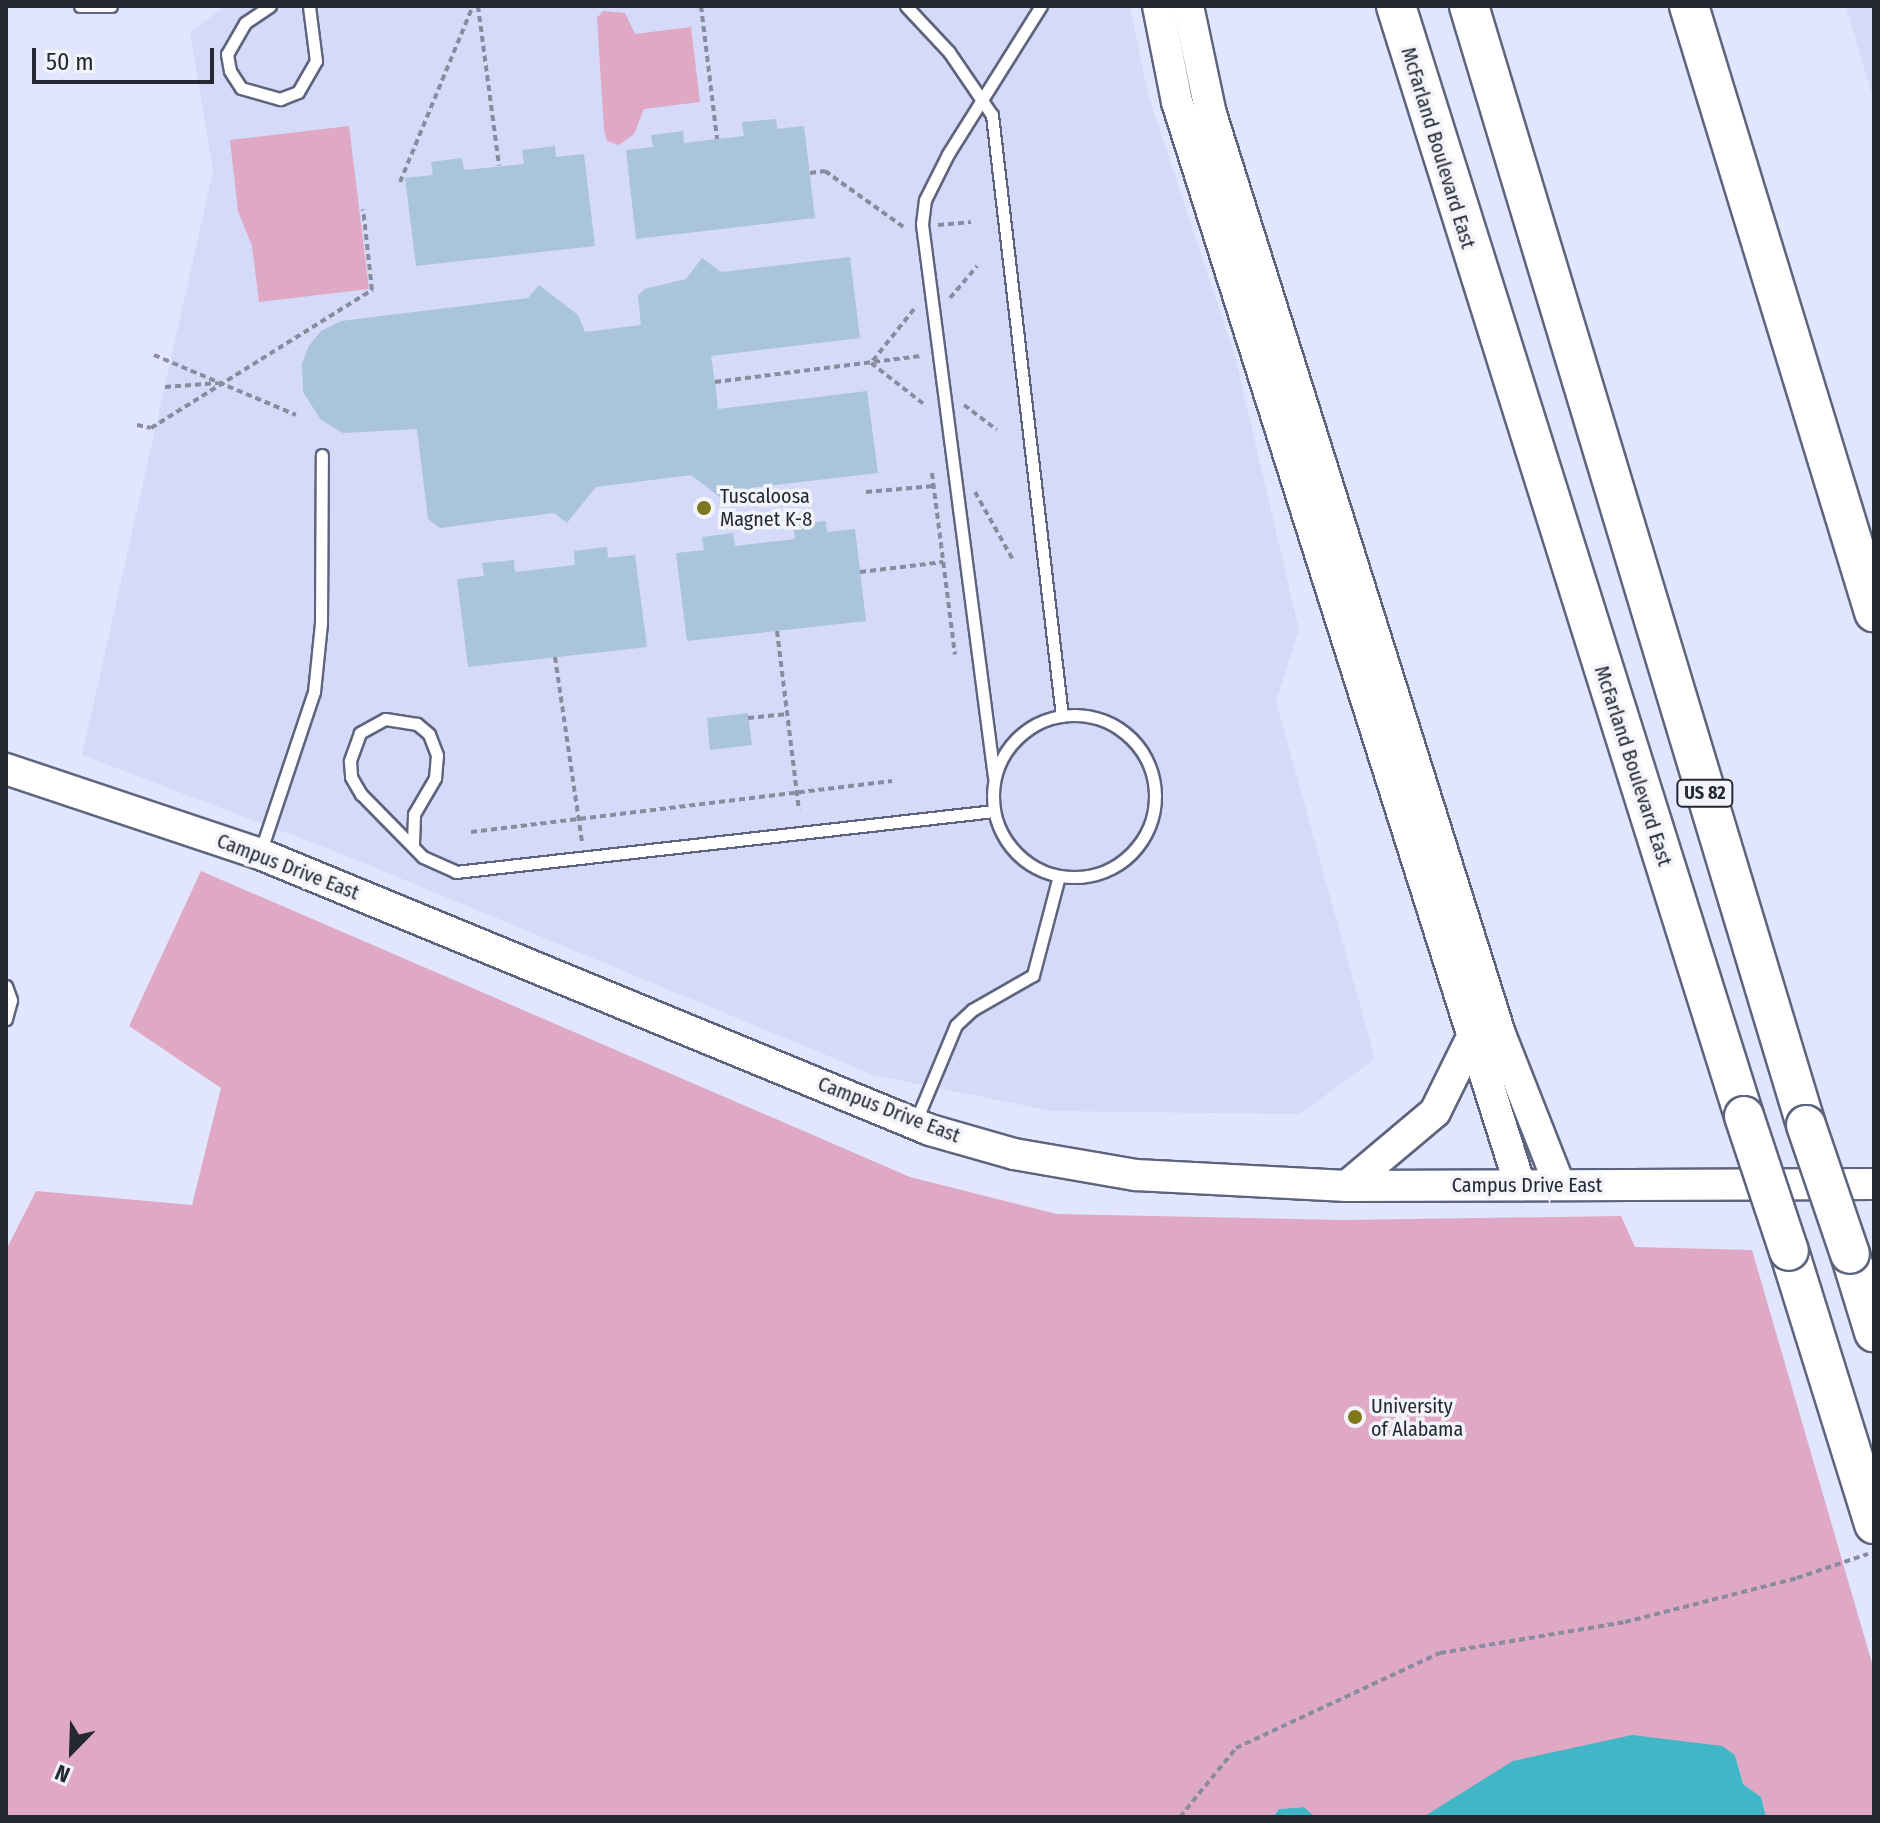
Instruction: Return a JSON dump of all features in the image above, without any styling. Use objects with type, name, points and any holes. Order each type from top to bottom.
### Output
[{"type":"highway","name":"McFarland Boulevard East","points":[[1396,6],[1874,1524]]},
{"type":"highway","name":"US 82","points":[[1469,6],[1806,1125],[1874,1332]]},
{"type":"highway","points":[[1689,6],[1874,612]]},
{"type":"highway","points":[[1710,6],[1874,540]]},
{"type":"street","points":[[1158,6],[1177,102],[1471,1039],[1520,1185]]},
{"type":"street","points":[[1188,6],[1215,129],[1500,1034],[1559,1184]]},
{"type":"street","name":"Campus Drive East","points":[[6,769],[260,854],[915,1124],[1014,1154],[1086,1169],[1347,1186],[1874,1184]]},
{"type":"street","points":[[1347,1186],[1435,1112],[1471,1039]]},
{"type":"lane","points":[[80,6],[111,6]]},
{"type":"lane","points":[[270,6],[245,23],[227,54],[230,71],[241,88],[280,99],[298,92],[316,61],[309,6]]},
{"type":"lane","points":[[906,6],[949,52],[992,115],[1062,716]]},
{"type":"lane","points":[[994,777],[1004,753],[1021,733],[1062,716],[1096,718],[1121,729],[1141,749],[1153,774],[1156,801],[1149,828],[1124,860],[1087,877],[1059,876],[1034,867],[1014,851],[994,811],[994,777],[922,224],[925,200],[981,99],[1041,6]]},
{"type":"lane","points":[[260,854],[314,692],[321,623],[322,455]]},
{"type":"lane","points":[[413,844],[414,814],[435,778],[437,755],[429,734],[417,724],[385,719],[360,733],[352,747],[351,777],[387,823],[441,869],[456,872],[994,811]]},
{"type":"lane","points":[[915,1124],[956,1025],[1033,975],[1059,876]]},
{"type":"lane","points":[[6,986],[11,1000],[6,1019]]},
{"type":"path","points":[[476,6],[499,166]]},
{"type":"path","points":[[400,182],[476,6]]},
{"type":"path","points":[[701,6],[717,139]]},
{"type":"path","points":[[810,173],[825,171],[905,228]]},
{"type":"path","points":[[137,425],[151,428],[372,290],[363,209]]},
{"type":"path","points":[[946,304],[977,266]]},
{"type":"path","points":[[871,363],[914,309]]},
{"type":"path","points":[[154,355],[296,415]]},
{"type":"path","points":[[715,382],[930,355]]},
{"type":"path","points":[[871,363],[925,405]]},
{"type":"path","points":[[165,387],[223,383]]},
{"type":"path","points":[[958,400],[997,430]]},
{"type":"path","points":[[932,473],[955,655]]},
{"type":"path","points":[[866,492],[934,486]]},
{"type":"path","points":[[974,490],[1013,560]]},
{"type":"path","points":[[860,572],[943,562]]},
{"type":"path","points":[[777,631],[799,810]]},
{"type":"path","points":[[555,657],[582,841]]},
{"type":"path","points":[[748,718],[788,714]]},
{"type":"path","points":[[471,832],[892,781]]},
{"type":"path","points":[[1180,1817],[1236,1748],[1440,1653],[1625,1622],[1797,1578],[1874,1552]]},
{"type":"shaded area","name":"Tuscaloosa Magnet K-8","points":[[226,6],[1130,6],[1148,94],[1236,360],[1299,630],[1276,701],[1375,1059],[1300,1114],[1052,1111],[874,1075],[337,852],[82,755],[213,171],[190,32]]},
{"type":"shaded area","points":[[1846,6],[1874,6],[1874,102]]},
{"type":"shaded area","points":[[603,11],[625,13],[635,34],[691,27],[700,102],[644,109],[634,134],[619,145],[607,141],[604,130],[597,18]]},
{"type":"shaded area","points":[[349,126],[369,289],[259,302],[252,246],[238,211],[230,140]]},
{"type":"shaded area","name":"University of Alabama","points":[[201,871],[910,1177],[1057,1214],[1344,1220],[1621,1216],[1635,1247],[1752,1250],[1874,1670],[1874,1817],[1766,1817],[1761,1797],[1743,1784],[1735,1755],[1443,1805],[1423,1817],[1315,1817],[1303,1807],[1279,1809],[1273,1817],[6,1817],[6,1250],[36,1191],[192,1205],[221,1088],[129,1026]]},
{"type":"water","points":[[1632,1735],[1722,1746],[1735,1755],[1743,1784],[1761,1797],[1766,1817],[1423,1817],[1513,1761]]},
{"type":"water","points":[[1304,1807],[1315,1817],[1273,1817],[1279,1809]]},
{"type":"building","points":[[776,119],[777,129],[804,126],[815,218],[636,239],[626,150],[653,147],[651,135],[683,131],[684,143],[744,136],[742,122]]},
{"type":"building","points":[[555,146],[556,157],[584,154],[595,246],[416,266],[405,178],[433,175],[431,162],[462,158],[464,170],[524,164],[522,150]]},
{"type":"building","points":[[850,257],[860,338],[711,356],[718,409],[867,391],[878,473],[750,488],[734,508],[691,475],[596,487],[567,523],[554,513],[440,528],[428,519],[417,429],[343,433],[321,420],[303,392],[302,364],[308,347],[321,331],[341,321],[528,298],[539,285],[578,315],[585,332],[641,325],[638,296],[644,289],[686,279],[702,258],[721,272]]},
{"type":"building","points":[[826,521],[827,532],[855,529],[866,621],[687,641],[676,553],[704,550],[702,537],[733,533],[735,546],[795,539],[793,525]]},
{"type":"building","points":[[607,547],[608,558],[635,555],[647,647],[468,667],[457,579],[484,576],[482,563],[514,560],[515,572],[575,565],[574,551]]},
{"type":"building","points":[[748,713],[752,745],[710,750],[707,718]]},
{"type":"place","name":"Tuscaloosa Magnet K-8","points":[[704,508]]},
{"type":"place","name":"University of Alabama","points":[[1355,1417]]}]
